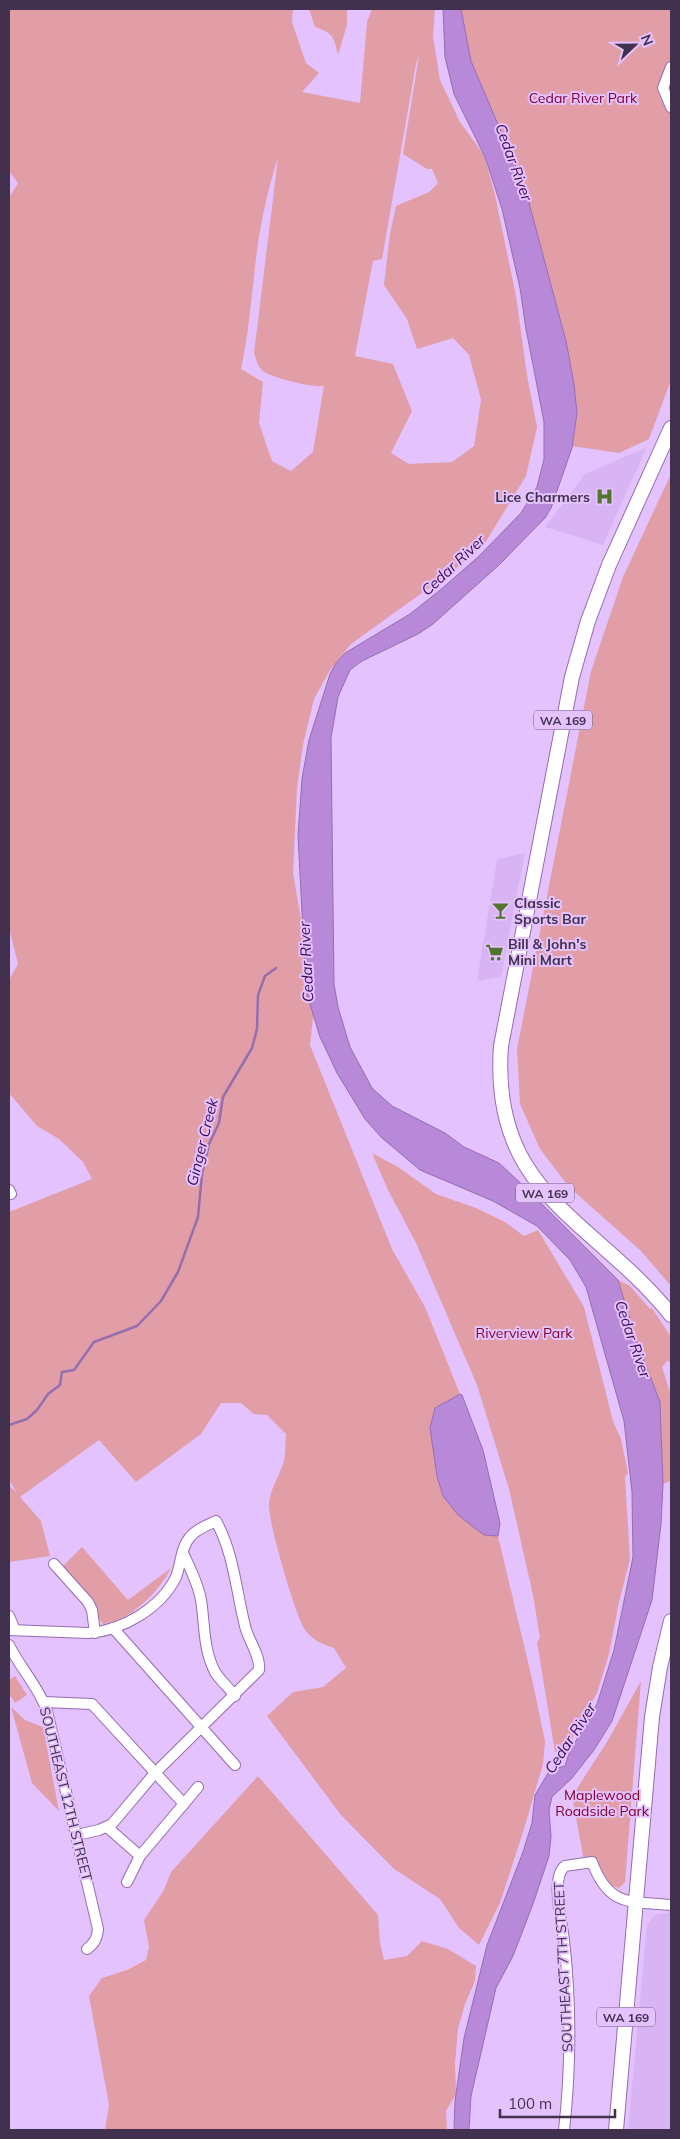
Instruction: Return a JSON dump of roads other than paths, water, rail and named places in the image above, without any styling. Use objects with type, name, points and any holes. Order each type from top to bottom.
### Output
[{"type":"main road","name":"WA 169","points":[[671,428],[609,565],[588,621],[572,677],[504,1028],[500,1071],[505,1117],[523,1160],[538,1184],[569,1217],[642,1283],[671,1316]]},
{"type":"main road","name":"WA 169","points":[[616,2130],[652,1717],[660,1667],[671,1622]]},
{"type":"street","points":[[671,66],[663,88],[671,107]]},
{"type":"street","points":[[9,1616],[12,1630],[95,1633],[113,1628],[135,1618],[160,1599],[176,1576],[190,1536],[216,1521],[227,1545],[235,1570],[245,1628],[259,1664],[259,1670],[235,1696],[155,1773],[107,1827],[77,1835]]},
{"type":"street","points":[[183,1553],[197,1585],[201,1600],[203,1630],[215,1673],[235,1696]]},
{"type":"street","points":[[54,1564],[88,1602],[92,1610],[95,1633]]},
{"type":"street","points":[[113,1628],[236,1765]]},
{"type":"street","name":"SOUTHEAST 12TH STREET","points":[[9,1645],[44,1702],[98,1929],[98,1937],[93,1945],[87,1949]]},
{"type":"street","points":[[44,1702],[92,1704],[184,1804]]},
{"type":"street","points":[[127,1882],[140,1856],[198,1787]]},
{"type":"street","points":[[107,1827],[140,1856]]},
{"type":"street","name":"SOUTHEAST 7TH STREET","points":[[564,2130],[568,2006],[565,1942],[557,1885],[559,1874],[565,1866],[592,1862],[604,1888],[619,1898],[636,1902]]},
{"type":"street","points":[[636,1902],[671,1905]]},
{"type":"water","name":"Cedar River","points":[[443,9],[461,9],[471,61],[525,188],[566,341],[577,413],[572,448],[551,508],[545,518],[499,565],[433,624],[418,634],[362,661],[350,670],[338,697],[331,738],[334,984],[338,1007],[350,1047],[372,1088],[392,1106],[445,1133],[464,1147],[499,1163],[618,1280],[637,1342],[660,1402],[663,1484],[661,1524],[652,1600],[612,1721],[594,1750],[572,1778],[552,1797],[549,1810],[551,1836],[549,1856],[513,1956],[496,1988],[471,2096],[469,2130],[454,2130],[455,2101],[464,2038],[487,1945],[523,1852],[532,1823],[535,1795],[550,1770],[565,1766],[569,1753],[597,1704],[614,1650],[633,1557],[632,1492],[624,1421],[586,1287],[570,1260],[537,1226],[493,1201],[420,1170],[382,1138],[365,1119],[337,1073],[320,1037],[306,991],[298,835],[302,779],[309,740],[330,674],[336,663],[345,653],[410,614],[478,557],[521,513],[537,487],[544,459],[544,422],[520,288],[502,209],[485,157],[454,94],[445,57]]},
{"type":"water","points":[[460,1394],[483,1450],[500,1523],[498,1536],[484,1535],[458,1515],[443,1496],[437,1476],[430,1428],[435,1408]]},
{"type":"waterway","name":"Ginger Creek","points":[[9,1425],[27,1419],[37,1410],[48,1394],[60,1385],[62,1372],[74,1370],[94,1342],[137,1326],[161,1301],[178,1272],[198,1217],[202,1174],[209,1144],[219,1123],[223,1097],[252,1048],[257,1029],[258,995],[265,976],[276,968]]},
{"type":"place","name":"Lice Charmers","points":[[604,497]]},
{"type":"place","name":"Classic Sports Bar","points":[[500,911]]},
{"type":"place","name":"Bill & John's Mini Mart","points":[[494,952]]},
{"type":"park label","name":"Cedar River Park","points":[[583,98]]},
{"type":"park label","name":"Riverview Park","points":[[524,1333]]},
{"type":"park label","name":"Maplewood Roadside Park","points":[[602,1804]]}]
